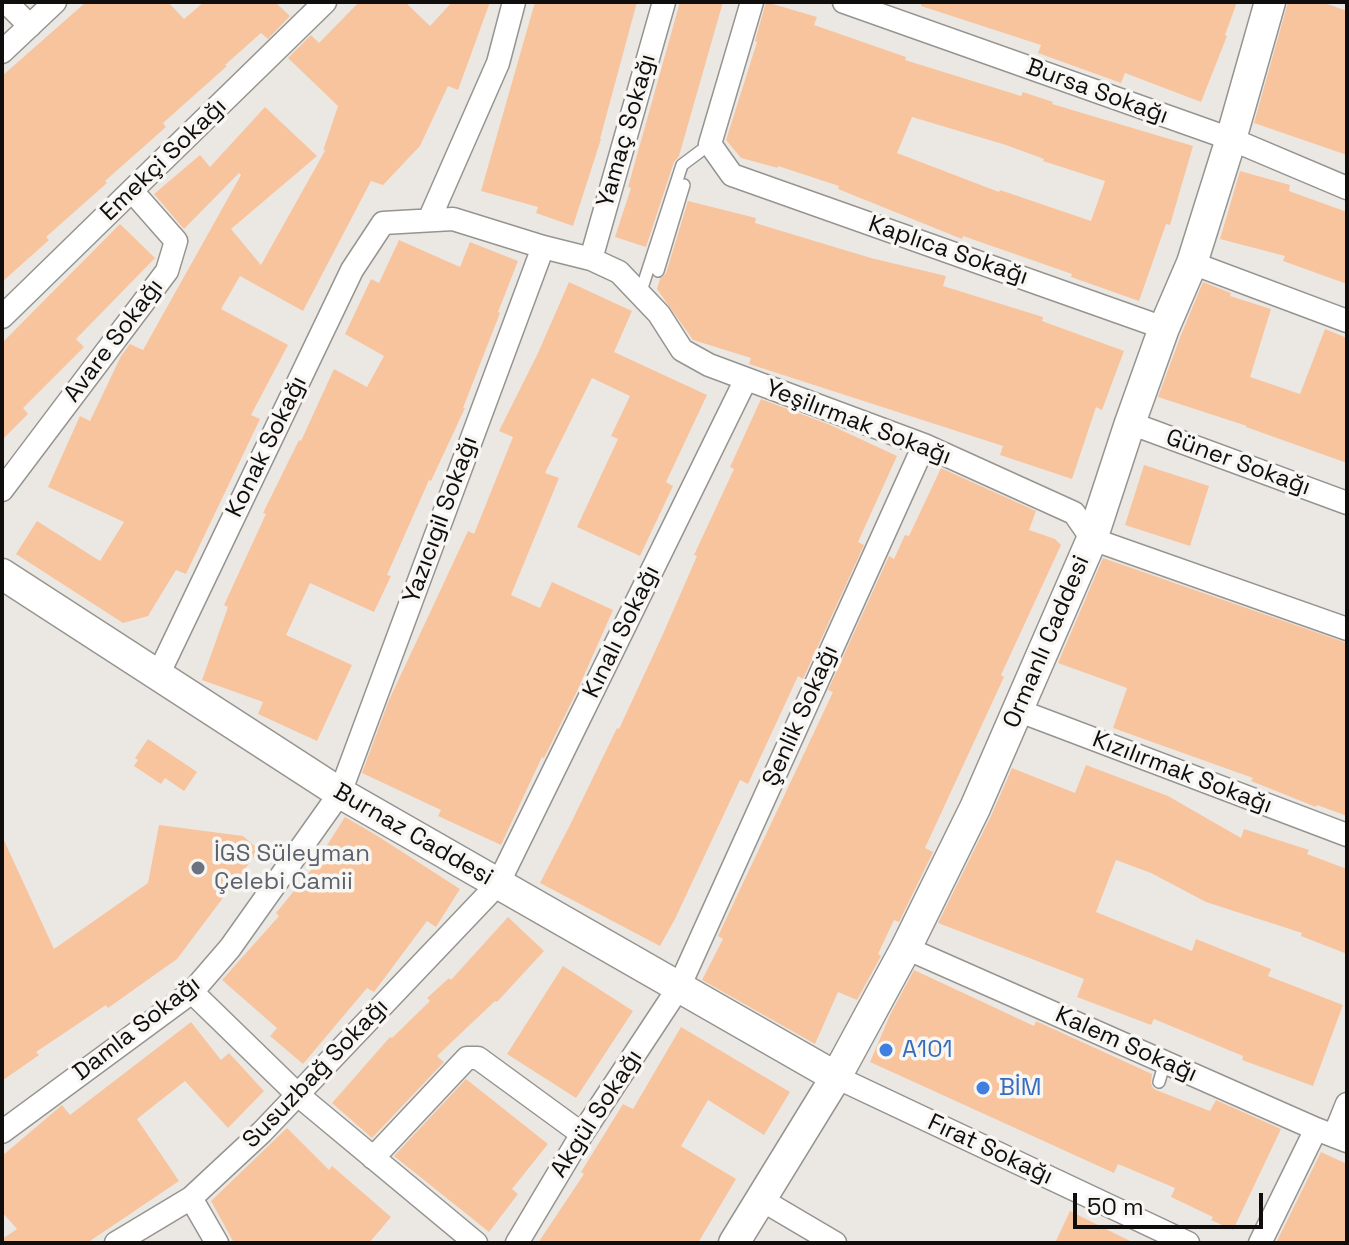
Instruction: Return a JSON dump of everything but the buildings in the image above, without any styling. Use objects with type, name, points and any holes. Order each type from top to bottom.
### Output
[{"type":"main road","name":"Ormanlı Caddesi","points":[[734,1243],[836,1077],[906,948],[975,808],[1092,539],[1164,328],[1192,263],[1270,2]]},
{"type":"main road","name":"Burnaz Caddesi","points":[[2,574],[340,793],[836,1077]]},
{"type":"street","points":[[6,2],[30,26]]},
{"type":"street","points":[[2,52],[55,2]]},
{"type":"street","name":"Emekçi Sokağı","points":[[2,317],[325,2]]},
{"type":"street","points":[[429,220],[498,63],[514,2]]},
{"type":"street","name":"Yamaç Sokağı","points":[[591,259],[664,2]]},
{"type":"street","points":[[710,144],[752,2]]},
{"type":"street","name":"Bursa Sokağı","points":[[844,2],[1231,139],[1347,188]]},
{"type":"street","name":"Kaplıca Sokağı","points":[[710,144],[732,175],[1164,328]]},
{"type":"street","name":"Avare Sokağı","points":[[2,490],[167,271],[176,241],[132,191]]},
{"type":"street","name":"Yeşilırmak Sokağı","points":[[383,223],[453,219],[591,259],[619,272],[659,314],[682,350],[709,365],[924,445],[1074,513],[1092,539],[1347,629]]},
{"type":"street","name":"Konak Sokağı","points":[[158,675],[352,270],[383,223]]},
{"type":"street","name":"Yazıcıgil Sokağı","points":[[340,793],[543,247]]},
{"type":"street","points":[[1192,263],[1347,321]]},
{"type":"street","name":"Kınalı Sokağı","points":[[498,884],[746,379]]},
{"type":"street","name":"Güner Sokağı","points":[[1130,423],[1347,503]]},
{"type":"street","name":"Şenlik Sokağı","points":[[679,987],[924,445]]},
{"type":"street","name":"Kızılırmak Sokağı","points":[[1017,710],[1347,835]]},
{"type":"street","name":"Damla Sokağı","points":[[2,1132],[192,992],[230,948],[340,793]]},
{"type":"street","name":"Susuzbağ Sokağı","points":[[116,1243],[191,1198],[262,1132],[498,884]]},
{"type":"street","name":"Kalem Sokağı","points":[[906,948],[1162,1072],[1332,1135]]},
{"type":"street","name":"Akgül Sokağı","points":[[517,1243],[582,1134],[679,987]]},
{"type":"street","points":[[192,992],[298,1095],[476,1243]]},
{"type":"street","points":[[373,1158],[467,1058],[478,1058],[582,1134]]},
{"type":"street","name":"Fırat Sokağı","points":[[836,1077],[1188,1243]]},
{"type":"street","points":[[1260,1243],[1332,1135],[1347,1104]]},
{"type":"street","points":[[191,1198],[217,1243]]},
{"type":"street","points":[[762,1200],[835,1243]]},
{"type":"lane","points":[[640,294],[682,165],[710,144]]},
{"type":"lane","points":[[658,271],[684,185]]},
{"type":"place","name":"İGS Süleyman Çelebi Camii","points":[[198,868]]},
{"type":"place","name":"A101","points":[[886,1050]]},
{"type":"place","name":"BİM","points":[[983,1088]]}]
